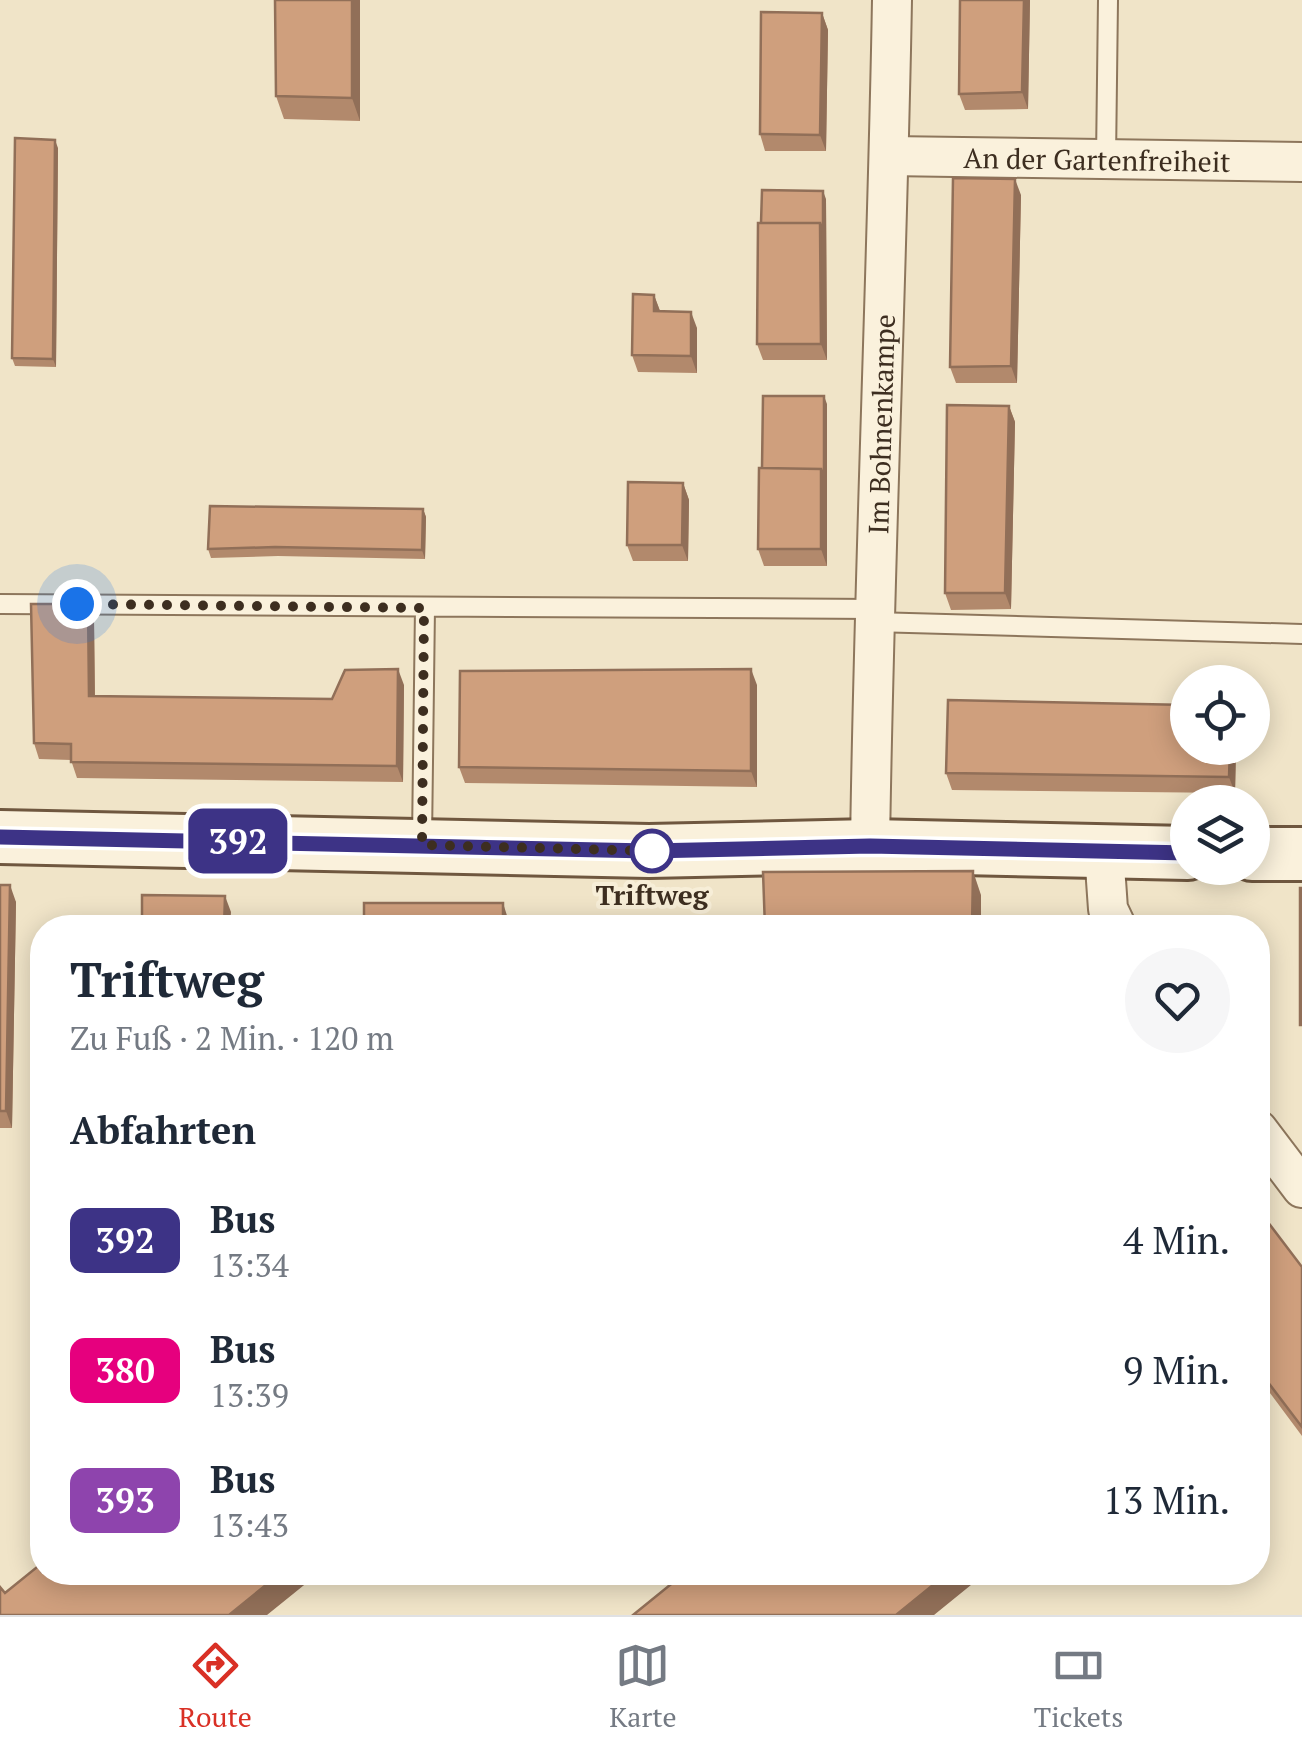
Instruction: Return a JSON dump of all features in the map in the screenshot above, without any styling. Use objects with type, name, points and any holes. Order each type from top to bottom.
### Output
[{"type":"main road","points":[[0,837],[649,851],[870,846],[1170,853]]},
{"type":"main road","points":[[1270,854],[1302,854]]},
{"type":"street","name":"Im Bohnenkampe","points":[[870,846],[892,0]]},
{"type":"street","name":"An der Gartenfreiheit","points":[[889,156],[1302,162]]},
{"type":"street","points":[[1104,852],[1111,915]]},
{"type":"street","points":[[1270,1146],[1302,1188]]},
{"type":"lane","points":[[1106,159],[1108,0]]},
{"type":"lane","points":[[0,604],[874,616],[1302,634]]},
{"type":"lane","points":[[422,845],[424,608]]},
{"type":"building","points":[[275,0],[352,0],[352,98],[276,96]]},
{"type":"building","points":[[960,0],[1024,0],[1022,92],[959,94]]},
{"type":"building","points":[[761,12],[822,13],[820,135],[760,134]]},
{"type":"building","points":[[15,138],[55,140],[53,359],[12,358]]},
{"type":"building","points":[[953,178],[1015,179],[1011,366],[950,367]]},
{"type":"building","points":[[762,190],[823,191],[823,231],[820,223],[761,223]]},
{"type":"building","points":[[758,223],[820,223],[821,344],[757,344]]},
{"type":"building","points":[[633,294],[654,295],[654,311],[691,312],[691,356],[632,355]]},
{"type":"building","points":[[763,396],[824,396],[824,477],[821,469],[762,468]]},
{"type":"building","points":[[947,405],[1009,406],[1005,593],[945,593]]},
{"type":"building","points":[[759,468],[821,469],[821,549],[758,549]]},
{"type":"building","points":[[628,482],[683,483],[682,545],[627,545]]},
{"type":"building","points":[[210,506],[423,509],[422,550],[208,549]]},
{"type":"building","points":[[31,604],[88,604],[89,696],[332,699],[345,670],[398,669],[397,766],[71,762],[71,744],[34,743]]},
{"type":"building","points":[[751,669],[751,771],[459,767],[460,671]]},
{"type":"building","points":[[948,700],[1170,705],[1170,765],[1229,765],[1229,777],[946,773]]},
{"type":"building","points":[[973,871],[972,915],[765,915],[763,872]]},
{"type":"building","points":[[0,885],[10,885],[6,1111],[0,1111]]},
{"type":"building","points":[[1302,888],[1302,1025],[1300,1025]]},
{"type":"building","points":[[142,895],[225,896],[224,915],[142,915]]},
{"type":"building","points":[[364,903],[503,903],[503,915],[364,915]]},
{"type":"building","points":[[1270,1225],[1302,1267],[1302,1427],[1270,1385]]},
{"type":"building","points":[[30,1573],[30,1585],[266,1585],[229,1615],[0,1615],[0,1587],[5,1593]]},
{"type":"building","points":[[670,1585],[933,1585],[896,1615],[633,1615]]},
{"type":"bus line","name":"392","points":[[0,837],[649,851],[870,846],[1170,853]]},
{"type":"place","name":"Triftweg","points":[[652,851]]},
{"type":"route","points":[[77,604],[424,608],[422,845],[652,851]]}]
